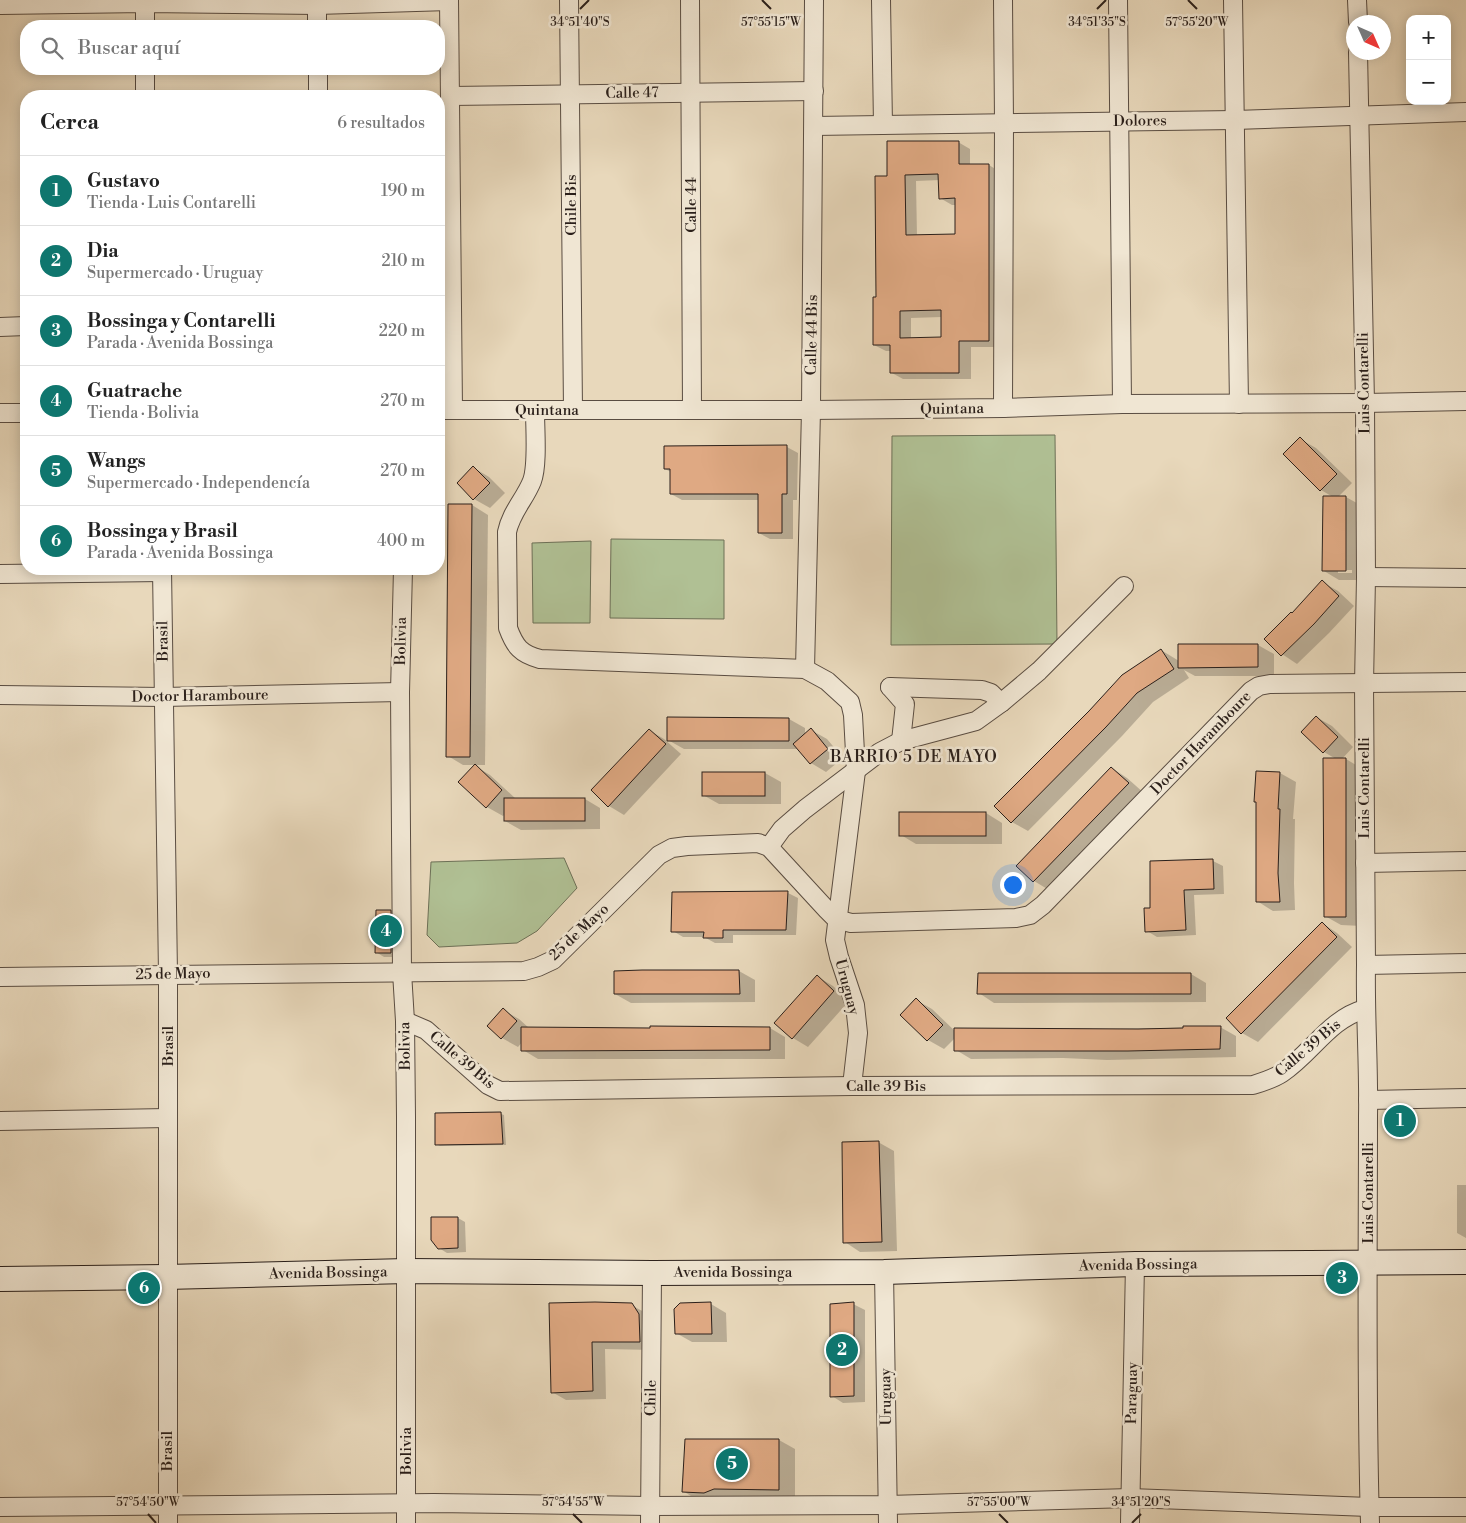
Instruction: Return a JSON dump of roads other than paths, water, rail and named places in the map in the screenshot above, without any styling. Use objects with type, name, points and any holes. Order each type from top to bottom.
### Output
[{"type":"main road","name":"Avenida Bossinga","points":[[0,1279],[407,1271],[884,1272],[1135,1264],[1466,1262]]},
{"type":"street","name":"Chile Bis","points":[[569,0],[573,410]]},
{"type":"street","name":"Calle 44","points":[[690,0],[692,409]]},
{"type":"street","name":"Calle 44 Bis","points":[[805,669],[811,410],[814,0]]},
{"type":"street","points":[[881,0],[883,125]]},
{"type":"street","points":[[1003,0],[1003,408]]},
{"type":"street","points":[[1118,0],[1122,404]]},
{"type":"street","points":[[1233,0],[1238,404]]},
{"type":"street","points":[[1357,0],[1358,15]]},
{"type":"street","points":[[145,1],[145,20]]},
{"type":"street","points":[[0,5],[145,1],[317,3],[449,1],[450,96],[446,409]]},
{"type":"street","points":[[317,3],[317,20]]},
{"type":"street","name":"Luis Contarelli","points":[[1358,60],[1365,404],[1365,1009],[1368,1100],[1369,1515]]},
{"type":"street","points":[[146,75],[146,90]]},
{"type":"street","points":[[318,75],[318,90]]},
{"type":"street","name":"Calle 47","points":[[450,96],[814,92]]},
{"type":"street","name":"Dolores","points":[[814,126],[1235,120],[1466,112]]},
{"type":"street","points":[[0,327],[20,326]]},
{"type":"street","name":"Quintana","points":[[446,409],[535,411],[811,410],[1003,408],[1122,404],[1365,404],[1466,401]]},
{"type":"street","points":[[535,411],[532,480],[509,521],[507,532],[508,628],[512,640],[527,656],[540,660],[805,669]]},
{"type":"street","points":[[0,413],[20,413]]},
{"type":"street","points":[[0,574],[20,574]]},
{"type":"street","name":"Brasil","points":[[162,575],[168,974],[167,1514]]},
{"type":"street","name":"Bolivia","points":[[403,575],[400,692],[407,1271],[406,1523]]},
{"type":"street","points":[[1366,577],[1466,578]]},
{"type":"street","points":[[836,919],[769,847],[782,829],[805,809],[880,752],[901,741],[976,721],[1039,671],[1124,586]]},
{"type":"street","name":"Uruguay","points":[[805,669],[827,681],[850,702],[853,715],[856,771],[836,919],[835,940],[855,1005],[858,1033],[852,1086]]},
{"type":"street","name":"Doctor Haramboure","points":[[836,919],[851,923],[1016,918],[1030,915],[1044,905],[1251,691],[1259,686],[1466,682]]},
{"type":"street","points":[[901,741],[905,704],[890,687],[982,690],[991,693],[1001,703]]},
{"type":"street","name":"Doctor Haramboure","points":[[0,695],[163,697],[400,692]]},
{"type":"street","name":"25 de Mayo","points":[[0,977],[524,971],[553,960],[659,855],[672,848],[758,843],[769,847]]},
{"type":"street","points":[[1365,863],[1466,861]]},
{"type":"street","points":[[1366,965],[1466,964]]},
{"type":"street","name":"Calle 39 Bis","points":[[405,1020],[426,1030],[488,1086],[500,1091],[852,1086],[1253,1084],[1271,1079],[1283,1073],[1340,1019],[1365,1009]]},
{"type":"street","points":[[1368,1100],[1466,1098]]},
{"type":"street","points":[[0,1121],[168,1118]]},
{"type":"street","name":"Paraguay","points":[[1130,1523],[1135,1264]]},
{"type":"street","name":"Uruguay","points":[[884,1272],[888,1523]]},
{"type":"street","name":"Chile","points":[[650,1515],[652,1273]]},
{"type":"street","points":[[0,1507],[167,1514],[406,1504],[650,1515],[888,1505],[1130,1498],[1369,1515],[1466,1507]]},
{"type":"place","name":"Guatrache","points":[[386,931]]},
{"type":"place","name":"Gustavo","points":[[1400,1121]]},
{"type":"place","name":"Bossinga y Contarelli","points":[[1342,1278]]},
{"type":"place","name":"Bossinga y Brasil","points":[[144,1288]]},
{"type":"place","name":"Dia","points":[[842,1350]]},
{"type":"place","name":"Wangs","points":[[732,1464]]},
{"type":"district","name":"BARRIO 5 DE MAYO","points":[[914,757]]}]
